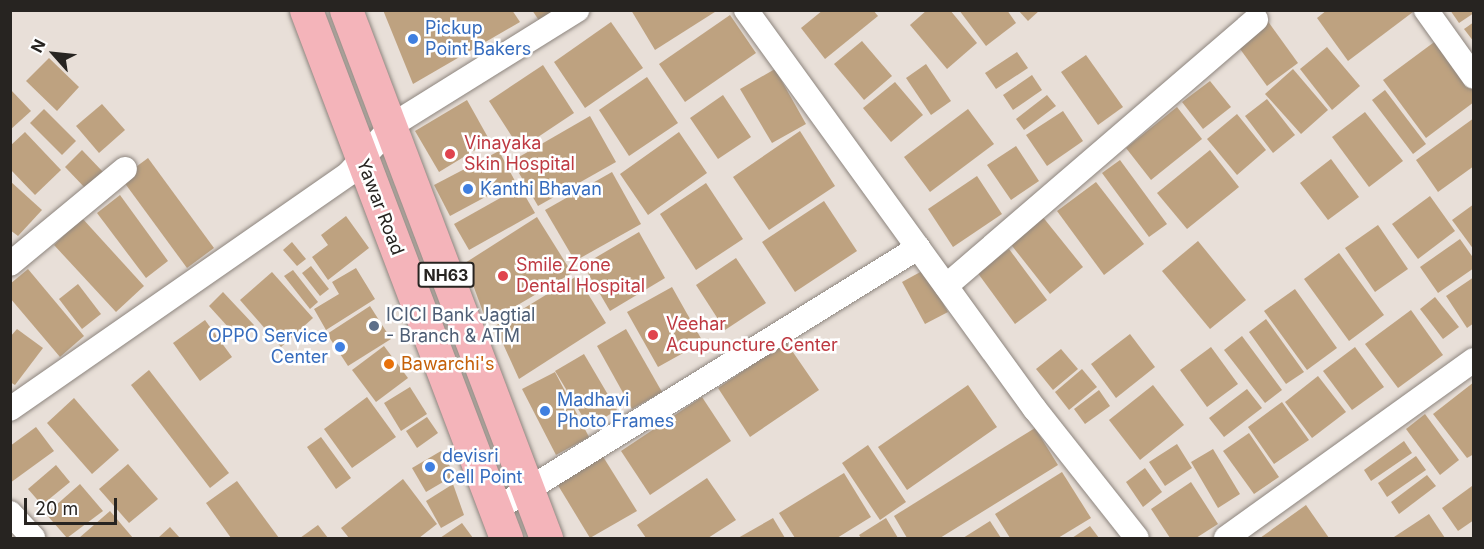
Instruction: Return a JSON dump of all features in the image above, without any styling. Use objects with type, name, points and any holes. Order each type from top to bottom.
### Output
[{"type":"highway","name":"Yawar Road","points":[[306,10],[500,524]]},
{"type":"highway","name":"NH63","points":[[346,10],[546,538]]},
{"type":"street","points":[[10,409],[273,229],[349,173],[390,127],[577,10]]},
{"type":"street","points":[[746,10],[1035,409],[1137,538]]},
{"type":"street","points":[[1426,10],[1473,77]]},
{"type":"street","points":[[946,286],[1256,19]]},
{"type":"street","points":[[10,264],[125,169]]},
{"type":"street","points":[[500,524],[528,490],[918,248]]},
{"type":"street","points":[[1226,538],[1473,360]]},
{"type":"street","points":[[10,513],[33,538]]},
{"type":"building","points":[[383,10],[512,10],[520,22],[413,84]]},
{"type":"building","points":[[532,10],[564,10],[542,25]]},
{"type":"building","points":[[631,10],[718,10],[655,50]]},
{"type":"building","points":[[823,10],[873,10],[878,16],[825,59],[801,28]]},
{"type":"building","points":[[927,10],[950,10],[977,43],[947,69],[910,25]]},
{"type":"building","points":[[959,10],[1007,10],[1016,23],[986,46]]},
{"type":"building","points":[[1018,10],[1040,10],[1028,21]]},
{"type":"building","points":[[1327,10],[1411,10],[1413,12],[1348,61],[1317,18]]},
{"type":"building","points":[[1450,10],[1474,10],[1474,13],[1459,23]]},
{"type":"building","points":[[730,15],[756,53],[685,102],[659,64]]},
{"type":"building","points":[[1267,20],[1298,63],[1267,86],[1235,42]]},
{"type":"building","points":[[611,22],[643,68],[585,108],[554,62]]},
{"type":"building","points":[[1474,22],[1474,42],[1464,29]]},
{"type":"building","points":[[1437,40],[1474,89],[1474,102],[1426,138],[1383,80]]},
{"type":"building","points":[[862,41],[892,76],[864,100],[834,64]]},
{"type":"building","points":[[1327,47],[1360,86],[1332,110],[1300,69]]},
{"type":"building","points":[[1017,52],[1028,68],[996,89],[985,73]]},
{"type":"building","points":[[1086,55],[1123,107],[1098,125],[1061,72]]},
{"type":"building","points":[[49,58],[79,87],[57,111],[26,81]]},
{"type":"building","points":[[926,64],[951,101],[931,115],[906,78]]},
{"type":"building","points":[[543,65],[574,113],[520,149],[489,101]]},
{"type":"building","points":[[775,69],[806,124],[772,143],[740,89]]},
{"type":"building","points":[[1293,69],[1328,110],[1301,134],[1265,94]]},
{"type":"building","points":[[1032,75],[1042,90],[1013,110],[1003,95]]},
{"type":"building","points":[[647,77],[678,123],[629,156],[599,110]]},
{"type":"building","points":[[1210,81],[1231,107],[1203,129],[1182,102]]},
{"type":"building","points":[[895,82],[923,115],[891,142],[863,108]]},
{"type":"building","points":[[10,89],[31,111],[10,130]]},
{"type":"building","points":[[1385,90],[1426,144],[1413,154],[1372,100]]},
{"type":"building","points":[[723,95],[751,137],[718,159],[690,118]]},
{"type":"building","points":[[1047,95],[1056,106],[1024,130],[1016,119]]},
{"type":"building","points":[[1267,99],[1295,135],[1273,153],[1245,116]]},
{"type":"building","points":[[467,100],[490,141],[439,172],[415,131]]},
{"type":"building","points":[[102,104],[125,130],[99,153],[76,126]]},
{"type":"building","points":[[1177,107],[1202,139],[1151,180],[1126,148]]},
{"type":"building","points":[[44,109],[76,141],[62,155],[30,123]]},
{"type":"building","points":[[968,109],[994,144],[930,192],[904,157]]},
{"type":"building","points":[[1063,111],[1083,141],[1047,166],[1026,135]]},
{"type":"building","points":[[1365,112],[1403,161],[1369,187],[1332,137]]},
{"type":"building","points":[[1237,114],[1266,150],[1237,175],[1207,139]]},
{"type":"building","points":[[590,116],[616,162],[538,206],[512,161]]},
{"type":"building","points":[[1474,118],[1474,166],[1438,192],[1416,160]]},
{"type":"building","points":[[800,131],[835,186],[769,230],[733,177]]},
{"type":"building","points":[[25,132],[61,170],[35,195],[10,169],[10,146]]},
{"type":"building","points":[[679,132],[707,173],[648,215],[620,174]]},
{"type":"building","points":[[1016,146],[1039,181],[1011,200],[987,165]]},
{"type":"building","points":[[82,150],[104,173],[87,190],[65,167]]},
{"type":"building","points":[[1210,150],[1239,187],[1187,229],[1157,193]]},
{"type":"building","points":[[499,151],[515,181],[450,216],[434,185]]},
{"type":"building","points":[[148,158],[214,248],[187,268],[121,178]]},
{"type":"building","points":[[1331,159],[1359,197],[1328,220],[1300,183]]},
{"type":"building","points":[[1120,160],[1167,224],[1149,237],[1102,173]]},
{"type":"building","points":[[612,172],[641,224],[575,261],[545,210]]},
{"type":"building","points":[[977,176],[1002,214],[953,247],[928,209]]},
{"type":"building","points":[[10,181],[42,210],[18,236],[10,230]]},
{"type":"building","points":[[1096,182],[1144,244],[1104,275],[1057,211]]},
{"type":"building","points":[[706,183],[743,239],[696,270],[660,214]]},
{"type":"building","points":[[520,187],[535,213],[469,250],[454,224]]},
{"type":"building","points":[[120,195],[168,261],[146,278],[97,213]]},
{"type":"building","points":[[1430,196],[1455,231],[1418,259],[1392,224]]},
{"type":"building","points":[[824,201],[857,251],[795,292],[762,242]]},
{"type":"building","points":[[1474,204],[1474,250],[1452,220]]},
{"type":"building","points":[[346,216],[369,248],[328,280],[312,257],[328,245],[321,235]]},
{"type":"building","points":[[1042,216],[1083,267],[1050,294],[1009,242]]},
{"type":"building","points":[[537,217],[572,273],[487,323],[465,263]]},
{"type":"building","points":[[82,218],[144,286],[116,312],[54,245]]},
{"type":"building","points":[[1378,225],[1408,269],[1375,292],[1345,248]]},
{"type":"building","points":[[639,232],[665,278],[610,311],[583,265]]},
{"type":"building","points":[[1460,239],[1474,259],[1474,268],[1438,293],[1420,267]]},
{"type":"building","points":[[1198,241],[1246,300],[1210,329],[1162,271]]},
{"type":"building","points":[[292,242],[306,259],[297,266],[283,250]]},
{"type":"building","points":[[1009,249],[1047,300],[1015,324],[977,272]]},
{"type":"building","points":[[1339,253],[1384,315],[1349,341],[1304,279]]},
{"type":"building","points":[[736,258],[766,303],[725,330],[696,285]]},
{"type":"building","points":[[311,266],[329,289],[320,296],[302,273]]},
{"type":"building","points":[[356,268],[375,299],[326,330],[314,309],[339,294],[332,282]]},
{"type":"building","points":[[28,269],[84,336],[60,357],[10,298],[10,284]]},
{"type":"building","points":[[293,270],[318,302],[310,309],[284,276]]},
{"type":"building","points":[[924,270],[948,312],[925,324],[902,282]]},
{"type":"building","points":[[272,272],[313,318],[281,347],[240,300]]},
{"type":"building","points":[[577,276],[606,323],[519,379],[495,326]]},
{"type":"building","points":[[1474,277],[1474,323],[1467,328],[1446,296]]},
{"type":"building","points":[[78,284],[101,314],[82,329],[59,299]]},
{"type":"building","points":[[672,287],[703,342],[658,367],[627,312]]},
{"type":"building","points":[[1295,289],[1337,348],[1307,370],[1264,311]]},
{"type":"building","points":[[223,292],[254,325],[239,339],[209,306]]},
{"type":"building","points":[[1435,297],[1459,327],[1443,339],[1420,309]]},
{"type":"building","points":[[370,306],[391,339],[348,366],[327,334]]},
{"type":"building","points":[[1411,310],[1443,355],[1398,388],[1365,344]]},
{"type":"building","points":[[1266,319],[1304,372],[1286,384],[1249,332]]},
{"type":"building","points":[[205,320],[232,357],[200,381],[173,343]]},
{"type":"building","points":[[17,329],[43,348],[15,385],[10,382],[10,337]]},
{"type":"building","points":[[626,329],[662,392],[632,409],[597,346]]},
{"type":"building","points":[[1130,334],[1155,367],[1116,398],[1091,364]]},
{"type":"building","points":[[1242,336],[1282,390],[1265,403],[1224,350]]},
{"type":"building","points":[[786,342],[819,390],[750,437],[718,388]]},
{"type":"building","points":[[384,346],[408,378],[376,402],[352,370]]},
{"type":"building","points":[[1211,347],[1238,384],[1207,407],[1180,370]]},
{"type":"building","points":[[1355,347],[1384,387],[1352,410],[1323,371]]},
{"type":"building","points":[[1061,349],[1078,369],[1053,390],[1036,369]]},
{"type":"building","points":[[584,354],[617,410],[589,427],[555,371]]},
{"type":"building","points":[[1082,369],[1097,387],[1069,410],[1055,392]]},
{"type":"building","points":[[149,370],[229,473],[210,488],[131,385]]},
{"type":"building","points":[[555,372],[589,437],[556,455],[522,389]]},
{"type":"building","points":[[1318,376],[1346,412],[1312,438],[1285,402]]},
{"type":"building","points":[[1474,382],[1474,454],[1467,458],[1433,414]]},
{"type":"building","points":[[968,385],[997,427],[907,490],[878,447]]},
{"type":"building","points":[[1153,385],[1184,425],[1140,460],[1109,420]]},
{"type":"building","points":[[410,387],[427,414],[401,431],[384,403]]},
{"type":"building","points":[[1247,389],[1262,408],[1224,437],[1209,418]]},
{"type":"building","points":[[1099,390],[1110,406],[1085,424],[1074,409]]},
{"type":"building","points":[[367,397],[396,437],[352,468],[324,429]]},
{"type":"building","points":[[702,397],[731,441],[650,495],[621,451]]},
{"type":"building","points":[[74,398],[119,450],[92,474],[47,423]]},
{"type":"building","points":[[1282,402],[1309,440],[1274,464],[1248,427]]},
{"type":"building","points":[[1425,414],[1459,460],[1440,475],[1406,429]]},
{"type":"building","points":[[427,417],[438,433],[417,448],[406,431]]},
{"type":"building","points":[[36,427],[54,451],[10,483],[10,446]]},
{"type":"building","points":[[1035,428],[1058,465],[940,538],[907,538],[894,516]]},
{"type":"building","points":[[1249,433],[1279,477],[1254,494],[1223,451]]},
{"type":"building","points":[[321,437],[351,478],[336,489],[307,447]]},
{"type":"building","points":[[1404,441],[1412,453],[1371,481],[1364,470]]},
{"type":"building","points":[[1177,444],[1192,468],[1165,486],[1149,462]]},
{"type":"building","points":[[868,445],[906,502],[880,520],[842,463]]},
{"type":"building","points":[[1213,449],[1240,494],[1218,508],[1191,462]]},
{"type":"building","points":[[441,451],[455,475],[426,492],[412,468]]},
{"type":"building","points":[[602,455],[637,511],[590,538],[556,482]]},
{"type":"building","points":[[1416,456],[1426,470],[1387,497],[1378,483]]},
{"type":"building","points":[[128,464],[158,499],[129,523],[99,489]]},
{"type":"building","points":[[56,465],[70,482],[42,505],[28,489]]},
{"type":"building","points":[[1145,468],[1162,492],[1143,507],[1126,482]]},
{"type":"building","points":[[1062,472],[1091,518],[1058,538],[1010,538],[995,514]]},
{"type":"building","points":[[844,473],[871,517],[837,538],[795,538],[779,513]]},
{"type":"building","points":[[1427,475],[1436,486],[1399,514],[1391,502]]},
{"type":"building","points":[[707,478],[736,520],[708,538],[646,538],[637,525]]},
{"type":"building","points":[[403,479],[437,524],[419,538],[349,538],[341,528]]},
{"type":"building","points":[[237,481],[279,538],[231,538],[206,503]]},
{"type":"building","points":[[1191,482],[1218,524],[1196,538],[1170,538],[1151,509]]},
{"type":"building","points":[[80,484],[103,511],[67,538],[46,514]]},
{"type":"building","points":[[453,484],[464,515],[441,528],[426,501]]},
{"type":"building","points":[[1472,486],[1474,520],[1458,531],[1442,508]]},
{"type":"building","points":[[1306,505],[1329,538],[1260,538]]},
{"type":"building","points":[[110,511],[133,538],[79,538]]},
{"type":"building","points":[[1429,514],[1445,538],[1394,537]]},
{"type":"building","points":[[773,518],[785,538],[738,538]]},
{"type":"building","points":[[886,518],[898,538],[861,538],[859,535]]},
{"type":"building","points":[[990,521],[1001,538],[963,538]]},
{"type":"building","points":[[462,523],[473,538],[440,538]]},
{"type":"building","points":[[318,525],[328,538],[300,538]]},
{"type":"building","points":[[1090,526],[1099,538],[1072,538]]},
{"type":"building","points":[[170,527],[180,538],[158,538]]},
{"type":"place","name":"Pickup Point Bakers","points":[[413,39]]},
{"type":"place","name":"Vinayaka Skin Hospital","points":[[450,154]]},
{"type":"place","name":"Kanthi Bhavan","points":[[468,189]]},
{"type":"place","name":"Smile Zone Dental Hospital","points":[[503,276]]},
{"type":"place","name":"ICICI Bank Jagtial - Branch & ATM","points":[[374,326]]},
{"type":"place","name":"Veehar Acupuncture Center","points":[[653,335]]},
{"type":"place","name":"OPPO Service Center","points":[[340,347]]},
{"type":"place","name":"Bawarchi's","points":[[389,364]]},
{"type":"place","name":"Madhavi Photo Frames","points":[[545,411]]},
{"type":"place","name":"devisri Cell Point","points":[[430,467]]}]
